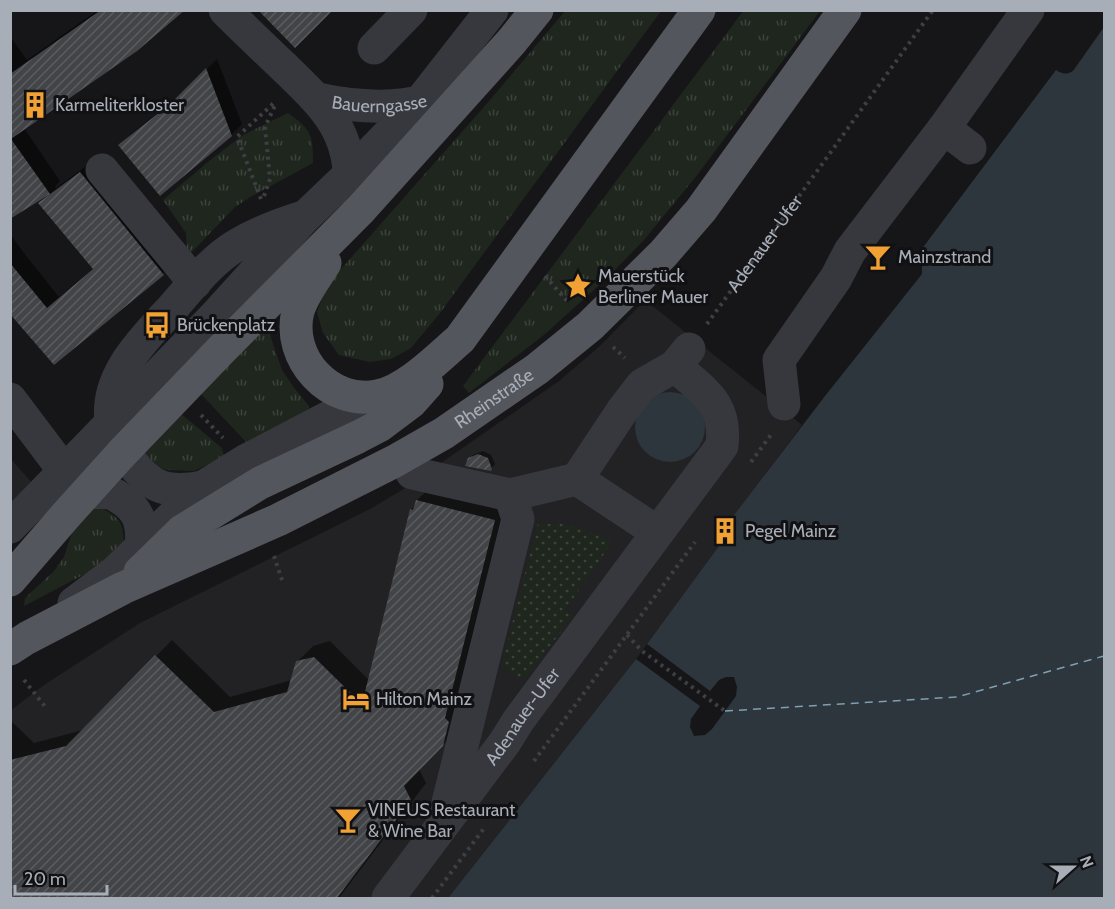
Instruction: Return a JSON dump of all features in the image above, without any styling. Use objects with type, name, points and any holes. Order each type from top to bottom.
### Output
[{"type":"main road","name":"Rheinstraße","points":[[10,580],[75,482],[117,437],[354,217],[512,41],[537,10]]},
{"type":"main road","name":"Rheinstraße","points":[[354,217],[303,299],[296,328],[298,344],[311,370],[334,390],[348,395],[378,396],[394,391],[409,382],[460,339],[699,10]]},
{"type":"main road","name":"Rheinstraße","points":[[19,644],[123,588],[278,519],[375,472],[444,433],[537,369],[590,326],[663,254],[701,210],[845,10]]},
{"type":"main road","points":[[123,588],[182,531],[222,505],[260,483],[358,437],[396,414],[425,386],[460,339]]},
{"type":"street","name":"Bauerngasse","points":[[225,10],[317,99],[333,120],[345,144],[350,164],[350,194],[354,217]]},
{"type":"street","points":[[374,48],[411,10]]},
{"type":"street","name":"Rheinstraße","points":[[117,437],[214,317],[304,217],[350,174],[420,102],[492,10]]},
{"type":"street","points":[[780,416],[779,360],[836,278],[850,251],[944,128],[1028,10]]},
{"type":"street","name":"Bauerngasse","points":[[317,99],[341,104],[389,106],[420,102],[454,92],[474,83]]},
{"type":"street","points":[[944,128],[970,148]]},
{"type":"street","points":[[102,170],[195,283]]},
{"type":"street","name":"Rheinstraße","points":[[203,487],[182,490],[162,488],[138,472],[117,437],[111,406],[114,389],[122,368],[157,325],[212,265],[235,246],[276,226],[304,217]]},
{"type":"street","points":[[412,473],[514,507],[577,479],[642,385],[682,358]]},
{"type":"street","name":"Adenauer-Ufer","points":[[388,898],[722,447],[724,430],[715,404],[682,358]]},
{"type":"street","name":"Rheinstraße","points":[[19,644],[114,573],[203,487],[245,460],[335,414],[378,396]]},
{"type":"street","points":[[10,399],[75,482],[112,493],[131,505],[137,512],[140,523],[141,548]]},
{"type":"street","points":[[577,479],[657,532]]},
{"type":"street","name":"Rheinstraße","points":[[10,527],[75,482]]},
{"type":"street","points":[[442,824],[514,507]]},
{"type":"path","name":"Adenauer-Ufer","points":[[682,358],[933,10]]},
{"type":"path","points":[[278,100],[265,127],[270,179],[262,200],[237,136],[278,100]]},
{"type":"path","points":[[544,275],[573,307]]},
{"type":"path","points":[[194,407],[224,438]]},
{"type":"path","points":[[749,466],[780,416]]},
{"type":"path","points":[[534,761],[695,541]]},
{"type":"path","points":[[274,556],[282,580]]},
{"type":"path","points":[[627,635],[642,651],[725,711]]},
{"type":"path","points":[[24,680],[47,709]]},
{"type":"path","points":[[432,898],[486,825]]},
{"type":"shaded area","points":[[1104,27],[1104,898],[448,898],[636,659],[724,539],[727,541],[735,529],[728,523],[922,274],[922,264],[918,254],[1056,70],[1064,73],[1073,71]]},
{"type":"shaded area","points":[[645,300],[802,425],[729,523],[735,529],[726,541],[724,539],[636,659],[448,898],[11,898],[11,710],[44,685],[140,623],[370,509],[402,490],[559,381],[601,345]]},
{"type":"shaded area","points":[[670,392],[689,398],[699,408],[705,427],[699,446],[689,456],[670,462],[651,456],[641,446],[635,427],[641,408],[651,398]]},
{"type":"shaded area","points":[[10,458],[41,493],[10,524]]},
{"type":"green space","points":[[744,10],[820,11],[698,174],[644,240],[607,278],[545,334],[469,393],[463,386]]},
{"type":"green space","points":[[565,11],[661,11],[440,313],[411,348],[391,359],[370,362],[339,355],[323,333],[317,312],[327,285]]},
{"type":"green space","points":[[288,113],[310,134],[313,163],[235,207],[189,255],[186,233],[163,200],[243,135]]},
{"type":"green space","points":[[268,318],[271,338],[282,370],[309,406],[310,414],[246,442],[201,394]]},
{"type":"green space","points":[[180,413],[222,448],[224,457],[194,471],[166,470],[149,463],[140,450]]},
{"type":"green space","points":[[101,508],[119,521],[123,530],[124,543],[106,563],[24,606],[25,598],[54,571],[64,557],[76,519],[87,510]]},
{"type":"green space","points":[[538,524],[578,527],[613,541],[565,610],[573,616],[524,680],[501,666]]},
{"type":"pier","points":[[647,644],[710,691],[719,680],[734,677],[737,687],[736,696],[705,735],[694,736],[690,727],[691,719],[700,706],[636,659]]},
{"type":"building","name":"Karmeliterkloster","points":[[101,10],[185,10],[137,51],[11,139],[50,194],[10,219],[10,74]]},
{"type":"building","points":[[258,10],[333,10],[295,48]]},
{"type":"building","points":[[206,68],[232,136],[160,196],[118,145],[170,104]]},
{"type":"building","points":[[80,172],[164,275],[54,365],[10,314],[10,263],[47,308],[93,269],[38,203]]},
{"type":"building","points":[[478,454],[488,458],[491,471],[465,466],[468,458]]},
{"type":"building","name":"Hilton Mainz","points":[[416,500],[495,520],[445,718],[449,722],[443,746],[404,786],[411,800],[337,898],[10,898],[10,760],[66,746],[155,655],[214,712],[287,692],[296,661],[314,657],[362,704],[410,509],[413,510]]},
{"type":"ferry route","points":[[725,711],[957,697],[1104,656]]},
{"type":"place","name":"Karmeliterkloster","points":[[35,105]]},
{"type":"place","name":"Mainzstrand","points":[[878,257]]},
{"type":"place","name":"Mauerstück Berliner Mauer","points":[[578,286]]},
{"type":"place","name":"Brückenplatz","points":[[157,325]]},
{"type":"place","name":"Pegel Mainz","points":[[725,531]]},
{"type":"place","name":"Hilton Mainz","points":[[356,699]]},
{"type":"place","name":"VINEUS Restaurant & Wine Bar","points":[[348,820]]}]
